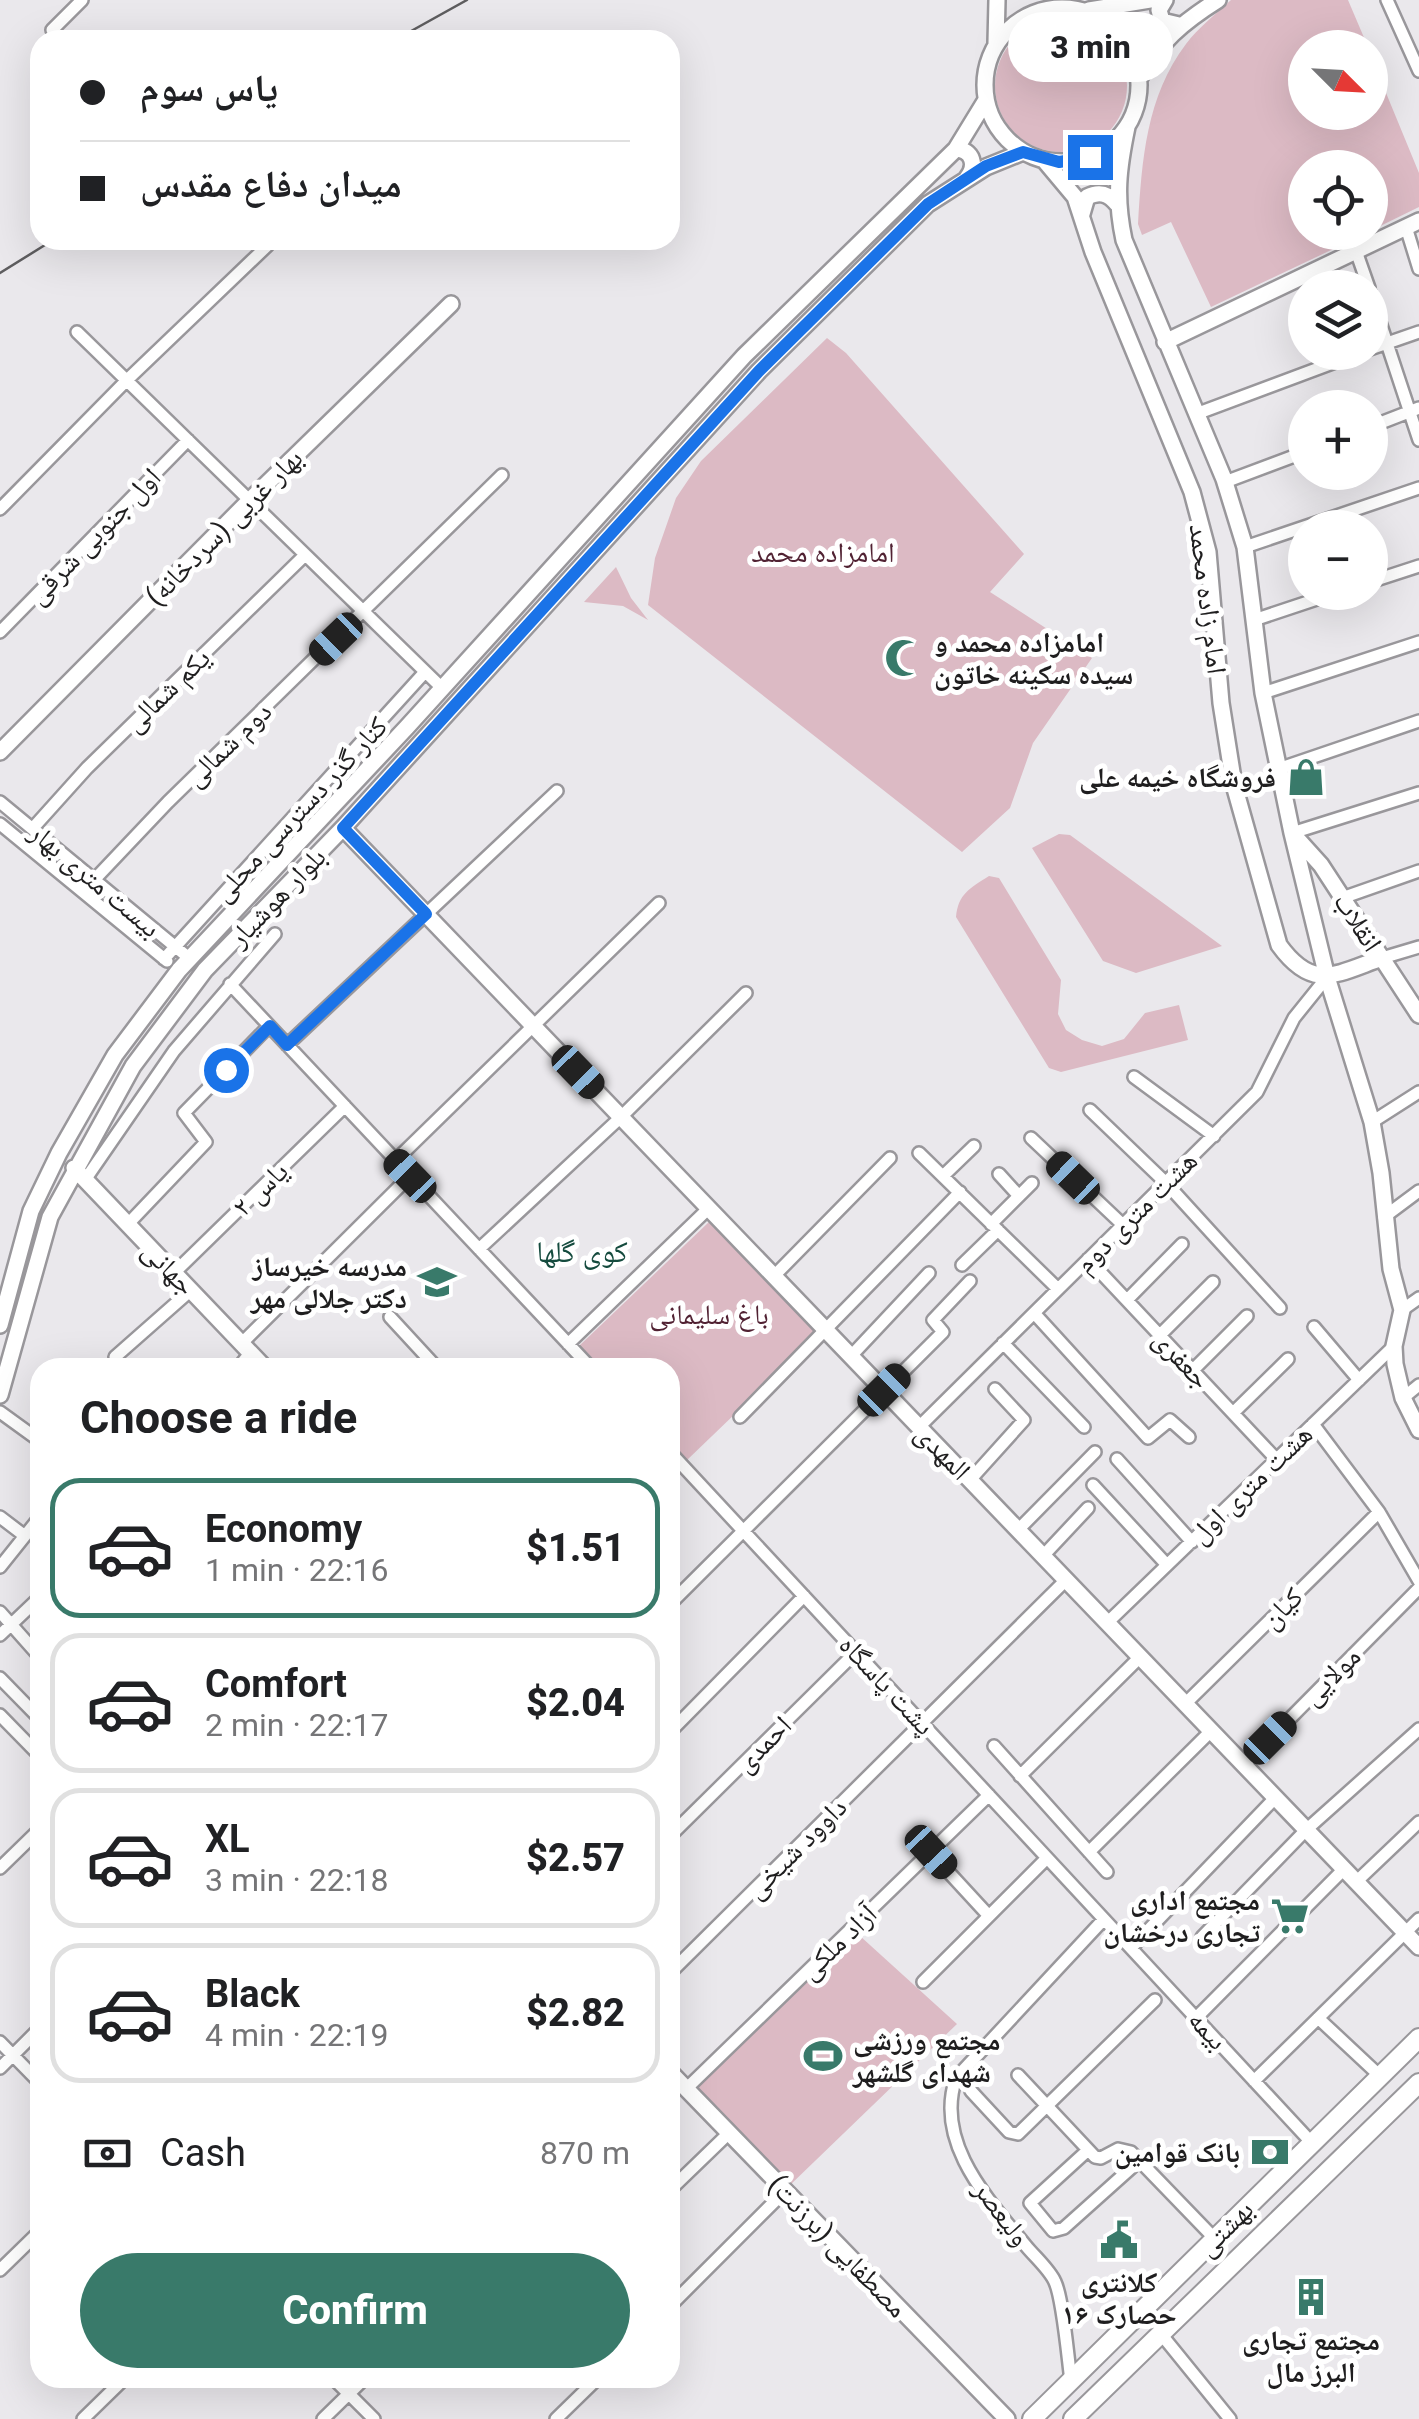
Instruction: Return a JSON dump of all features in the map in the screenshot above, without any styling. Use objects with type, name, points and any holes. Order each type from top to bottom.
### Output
[{"type":"main road","name":"بهشتی","points":[[1032,2419],[1419,2038]]},
{"type":"main road","name":"بهشتی","points":[[1074,2419],[1419,2084]]},
{"type":"main road","points":[[1327,2127],[1324,2141],[1329,2149],[1348,2152]]},
{"type":"main road","points":[[1288,2165],[1310,2168],[1312,2187]]},
{"type":"street","points":[[52,30],[82,0]]},
{"type":"street","points":[[996,43],[997,0]]},
{"type":"street","points":[[1075,6],[1117,30],[1136,61],[1140,79],[1137,104],[1127,127],[1105,150],[1075,161],[1044,160],[1023,152],[1000,129],[986,100],[988,61],[996,43],[1021,18],[1054,7],[1150,0]]},
{"type":"street","points":[[1165,0],[1159,10],[1162,21],[1179,25]]},
{"type":"street","points":[[1140,79],[1152,55],[1179,25],[1218,0]]},
{"type":"street","points":[[1388,0],[1419,72]]},
{"type":"street","name":"بلوار هوشیار","points":[[0,1325],[31,1211],[60,1153],[116,1055],[184,964],[744,356],[956,149],[986,100]]},
{"type":"street","name":"امام زاده محمد","points":[[1127,127],[1117,182],[1124,240],[1225,482],[1245,547],[1262,693],[1278,770],[1327,977],[1372,1122],[1382,1173],[1391,1269],[1402,1310],[1394,1346],[1403,1398],[1419,1428]]},
{"type":"street","points":[[956,149],[966,151],[972,159],[973,170],[967,178]]},
{"type":"street","name":"بلوار هوشیار","points":[[0,1395],[5,1361],[50,1217],[80,1174],[154,1035],[206,970],[343,828],[759,371],[928,204],[967,178],[1023,152]]},
{"type":"street","name":"امام زاده محمد","points":[[1044,160],[1064,181],[1082,214],[1093,252],[1192,492],[1208,552],[1221,703],[1234,785],[1279,945],[1304,972],[1327,977]]},
{"type":"street","points":[[1082,214],[1093,194],[1106,194],[1117,204]]},
{"type":"street","points":[[1164,342],[1412,224],[1419,269]]},
{"type":"street","points":[[0,509],[263,250]]},
{"type":"street","points":[[1356,251],[1362,270]]},
{"type":"street","name":"بهار غربی (سردخانه)","points":[[0,752],[452,304]]},
{"type":"street","points":[[77,332],[442,688]]},
{"type":"street","points":[[1388,343],[1419,332]]},
{"type":"street","points":[[1388,345],[1414,410],[1419,440]]},
{"type":"street","points":[[1196,414],[1314,370]]},
{"type":"street","points":[[1388,420],[1414,410]]},
{"type":"street","name":"اول جنوبی شرقی","points":[[0,632],[188,440]]},
{"type":"street","points":[[1225,482],[1288,458]]},
{"type":"street","name":"دوم شمالی","points":[[95,879],[168,802],[502,475]]},
{"type":"street","points":[[1245,547],[1419,488]]},
{"type":"street","name":"یکم شمالی","points":[[33,828],[87,768],[305,556]]},
{"type":"street","points":[[1388,576],[1419,566]]},
{"type":"street","points":[[1254,620],[1288,609]]},
{"type":"street","points":[[1262,693],[1419,642]]},
{"type":"street","name":"کنار گذر دسترسی محلی","points":[[164,958],[425,672]]},
{"type":"street","points":[[1278,770],[1419,721]]},
{"type":"street","points":[[287,1045],[557,791]]},
{"type":"street","points":[[1292,833],[1419,793]]},
{"type":"street","name":"بیست متری بهار","points":[[0,802],[175,945],[184,964]]},
{"type":"street","name":"بیست متری بهار","points":[[0,824],[164,958],[184,964]]},
{"type":"street","name":"المهدی","points":[[343,828],[1419,1947]]},
{"type":"street","name":"انقلاب","points":[[1292,833],[1321,865],[1419,1015]]},
{"type":"street","points":[[1342,898],[1419,871]]},
{"type":"street","points":[[396,1160],[659,903]]},
{"type":"street","points":[[80,1174],[174,1051],[275,934]]},
{"type":"street","points":[[1327,977],[1419,947]]},
{"type":"street","name":"هشت متری دوم","points":[[918,1426],[1257,1092],[1294,1018],[1327,977]]},
{"type":"street","points":[[230,984],[581,1358]]},
{"type":"street","points":[[480,1249],[746,994]]},
{"type":"street","points":[[128,1224],[206,1142],[184,1113],[270,1026]]},
{"type":"street","points":[[154,1035],[174,1051]]},
{"type":"street","points":[[1134,1077],[1214,1136]]},
{"type":"street","points":[[1372,1122],[1419,1092]]},
{"type":"street","name":"یاس ۲","points":[[174,1273],[345,1106]]},
{"type":"street","points":[[1090,1110],[1166,1183],[1280,1308]]},
{"type":"street","points":[[1032,1138],[1123,1225]]},
{"type":"street","points":[[943,1176],[974,1146]]},
{"type":"street","points":[[920,1153],[1058,1289]]},
{"type":"street","points":[[774,1276],[890,1158]]},
{"type":"street","name":"جهانی","points":[[80,1174],[256,1358]]},
{"type":"street","points":[[999,1174],[1019,1196]]},
{"type":"street","points":[[242,1358],[246,1348],[410,1176]]},
{"type":"street","points":[[962,1266],[1032,1183]]},
{"type":"street","points":[[1384,1216],[1419,1191]]},
{"type":"street","points":[[740,1417],[960,1192]]},
{"type":"street","points":[[568,1344],[708,1208]]},
{"type":"street","points":[[1126,1300],[1182,1244]]},
{"type":"street","name":"جعفری","points":[[1088,1259],[1276,1460]]},
{"type":"street","points":[[851,1356],[929,1273]]},
{"type":"street","points":[[680,1594],[942,1332],[933,1320],[970,1281]]},
{"type":"street","points":[[1160,1336],[1212,1282]]},
{"type":"street","points":[[115,1357],[190,1290]]},
{"type":"street","points":[[1402,1310],[1419,1298]]},
{"type":"street","points":[[1034,1313],[1148,1438],[1170,1420],[1189,1437]]},
{"type":"street","points":[[390,1316],[428,1358]]},
{"type":"street","points":[[1193,1370],[1247,1316]]},
{"type":"street","points":[[1314,1327],[1359,1380]]},
{"type":"street","points":[[1003,1343],[1084,1428]]},
{"type":"street","name":"هشت متری اول","points":[[1108,1623],[1394,1346]]},
{"type":"street","points":[[1233,1414],[1288,1359]]},
{"type":"street","points":[[1403,1398],[1419,1385]]},
{"type":"street","points":[[970,1480],[1024,1420],[994,1388]]},
{"type":"street","points":[[0,1412],[30,1434]]},
{"type":"street","points":[[1313,1424],[1378,1512],[1419,1584]]},
{"type":"street","points":[[1018,1530],[1095,1452]]},
{"type":"street","points":[[1117,1460],[1192,1542]]},
{"type":"street","name":"پشت پاسگاه","points":[[680,1463],[1104,1919]]},
{"type":"street","points":[[1093,1486],[1167,1565]]},
{"type":"street","points":[[1043,1556],[1088,1508]]},
{"type":"street","name":"کیان","points":[[1185,1704],[1378,1512]]},
{"type":"street","points":[[0,1517],[25,1536]]},
{"type":"street","points":[[0,1567],[30,1530]]},
{"type":"street","name":"داوود شیخی","points":[[680,1963],[1066,1580]]},
{"type":"street","name":"مولایی","points":[[1244,1765],[1419,1584]]},
{"type":"street","points":[[680,1722],[804,1596]]},
{"type":"street","points":[[5,1630],[30,1606]]},
{"type":"street","points":[[0,1612],[5,1630],[30,1649]]},
{"type":"street","name":"احمدی","points":[[680,1826],[856,1652]]},
{"type":"street","points":[[1020,1776],[1140,1657]]},
{"type":"street","points":[[0,1678],[30,1709]]},
{"type":"street","points":[[0,1715],[30,1746]]},
{"type":"street","points":[[1202,1936],[1306,1830],[1419,1728]]},
{"type":"street","points":[[1090,1852],[1211,1731]]},
{"type":"street","points":[[994,1746],[1107,1872]]},
{"type":"street","name":"آزاد ملکی","points":[[686,2089],[989,1796]]},
{"type":"street","points":[[1131,1948],[1275,1798]]},
{"type":"street","points":[[1356,1882],[1419,1822]]},
{"type":"street","points":[[0,1868],[30,1839]]},
{"type":"street","points":[[931,1852],[989,1916]]},
{"type":"street","points":[[923,1982],[1047,1858]]},
{"type":"street","points":[[1196,2018],[1344,1869]]},
{"type":"street","name":"بیمه","points":[[1104,1919],[1311,2142]]},
{"type":"street","name":"ولیعصر","points":[[1071,2381],[1056,2282],[977,2182],[952,2132],[951,2102],[956,2078],[1104,1919]]},
{"type":"street","points":[[1254,2081],[1419,1919]]},
{"type":"street","points":[[971,2091],[1018,2134],[1155,2000]]},
{"type":"street","points":[[1318,2018],[1380,2076]]},
{"type":"street","points":[[0,2068],[30,2038]]},
{"type":"street","points":[[0,2042],[30,2072]]},
{"type":"street","points":[[1018,2075],[1087,2151],[1101,2158],[1124,2149],[1140,2160],[1215,2238]]},
{"type":"street","name":"مصطفایی (برزنت)","points":[[680,2083],[1007,2419]]},
{"type":"street","points":[[680,2180],[729,2133]]},
{"type":"street","points":[[1087,2151],[1030,2203],[1053,2231],[1064,2228],[1140,2160]]},
{"type":"street","points":[[680,2296],[785,2191]]},
{"type":"street","points":[[0,2270],[30,2240]]},
{"type":"street","points":[[1160,2334],[1230,2419]]},
{"type":"street","points":[[83,2419],[115,2388]]},
{"type":"street","points":[[343,2388],[374,2419]]},
{"type":"street","points":[[324,2419],[355,2388]]},
{"type":"street","points":[[556,2419],[588,2388]]},
{"type":"green space","points":[[1231,0],[1348,0],[1361,30],[1288,30],[1288,130],[1388,130],[1388,98],[1419,173],[1419,207],[1388,222],[1388,150],[1288,150],[1288,250],[1331,250],[1211,307],[1171,222],[1142,235],[1138,224],[1144,153],[1154,107],[1173,64],[1202,27]]},
{"type":"green space","points":[[1061,20],[1086,25],[1108,39],[1122,61],[1127,86],[1122,111],[1108,133],[1086,147],[1061,152],[1036,147],[1014,133],[1000,111],[995,86],[1000,61],[1014,39],[1036,25]]},
{"type":"green space","name":"امامزاده محمد","points":[[827,338],[846,353],[1024,554],[990,592],[1092,658],[1033,743],[1010,808],[962,852],[648,605],[655,558],[676,498],[701,461]]},
{"type":"green space","points":[[616,567],[631,598],[648,620],[623,606],[584,602]]},
{"type":"green space","points":[[1059,834],[1070,835],[1222,946],[1136,973],[1103,961],[1032,848]]},
{"type":"green space","points":[[989,876],[999,878],[1061,980],[1058,1014],[1066,1030],[1102,1046],[1124,1039],[1145,1013],[1179,1005],[1188,1040],[1061,1072],[1049,1068],[956,917],[962,897]]},
{"type":"green space","name":"باغ سلیمانی","points":[[710,1221],[818,1334],[686,1461],[680,1455],[680,1358],[588,1358],[578,1347]]},
{"type":"green space","name":"مجتمع ورزشی شهدای گلشهر","points":[[849,1926],[957,2024],[787,2188],[691,2089]]},
{"type":"tram line","points":[[413,30],[467,0]]},
{"type":"tram line","points":[[0,273],[37,250]]},
{"type":"place","name":"امامزاده محمد و سیده سکینه خاتون","points":[[904,658]]},
{"type":"place","name":"فروشگاه خیمه علی","points":[[1306,777]]},
{"type":"place","name":"مدرسه خیرساز دکتر جلالی مهر","points":[[437,1282]]},
{"type":"place","name":"مجتمع اداری تجاری درخشان","points":[[1290,1916]]},
{"type":"place","name":"مجتمع ورزشی شهدای گلشهر","points":[[823,2056]]},
{"type":"place","name":"بانک قوامین","points":[[1270,2152]]},
{"type":"place","name":"کلانتری ۱۶ حصارک","points":[[1119,2240]]},
{"type":"place","name":"مجتمع تجاری البرز مال","points":[[1311,2297]]},
{"type":"district","name":"کوی گلها","points":[[582,1251]]},
{"type":"route","points":[[226,1070],[270,1026],[287,1045],[426,914],[343,828],[759,371],[928,204],[957,184],[986,166],[1023,152],[1059,162],[1090,157]]}]
